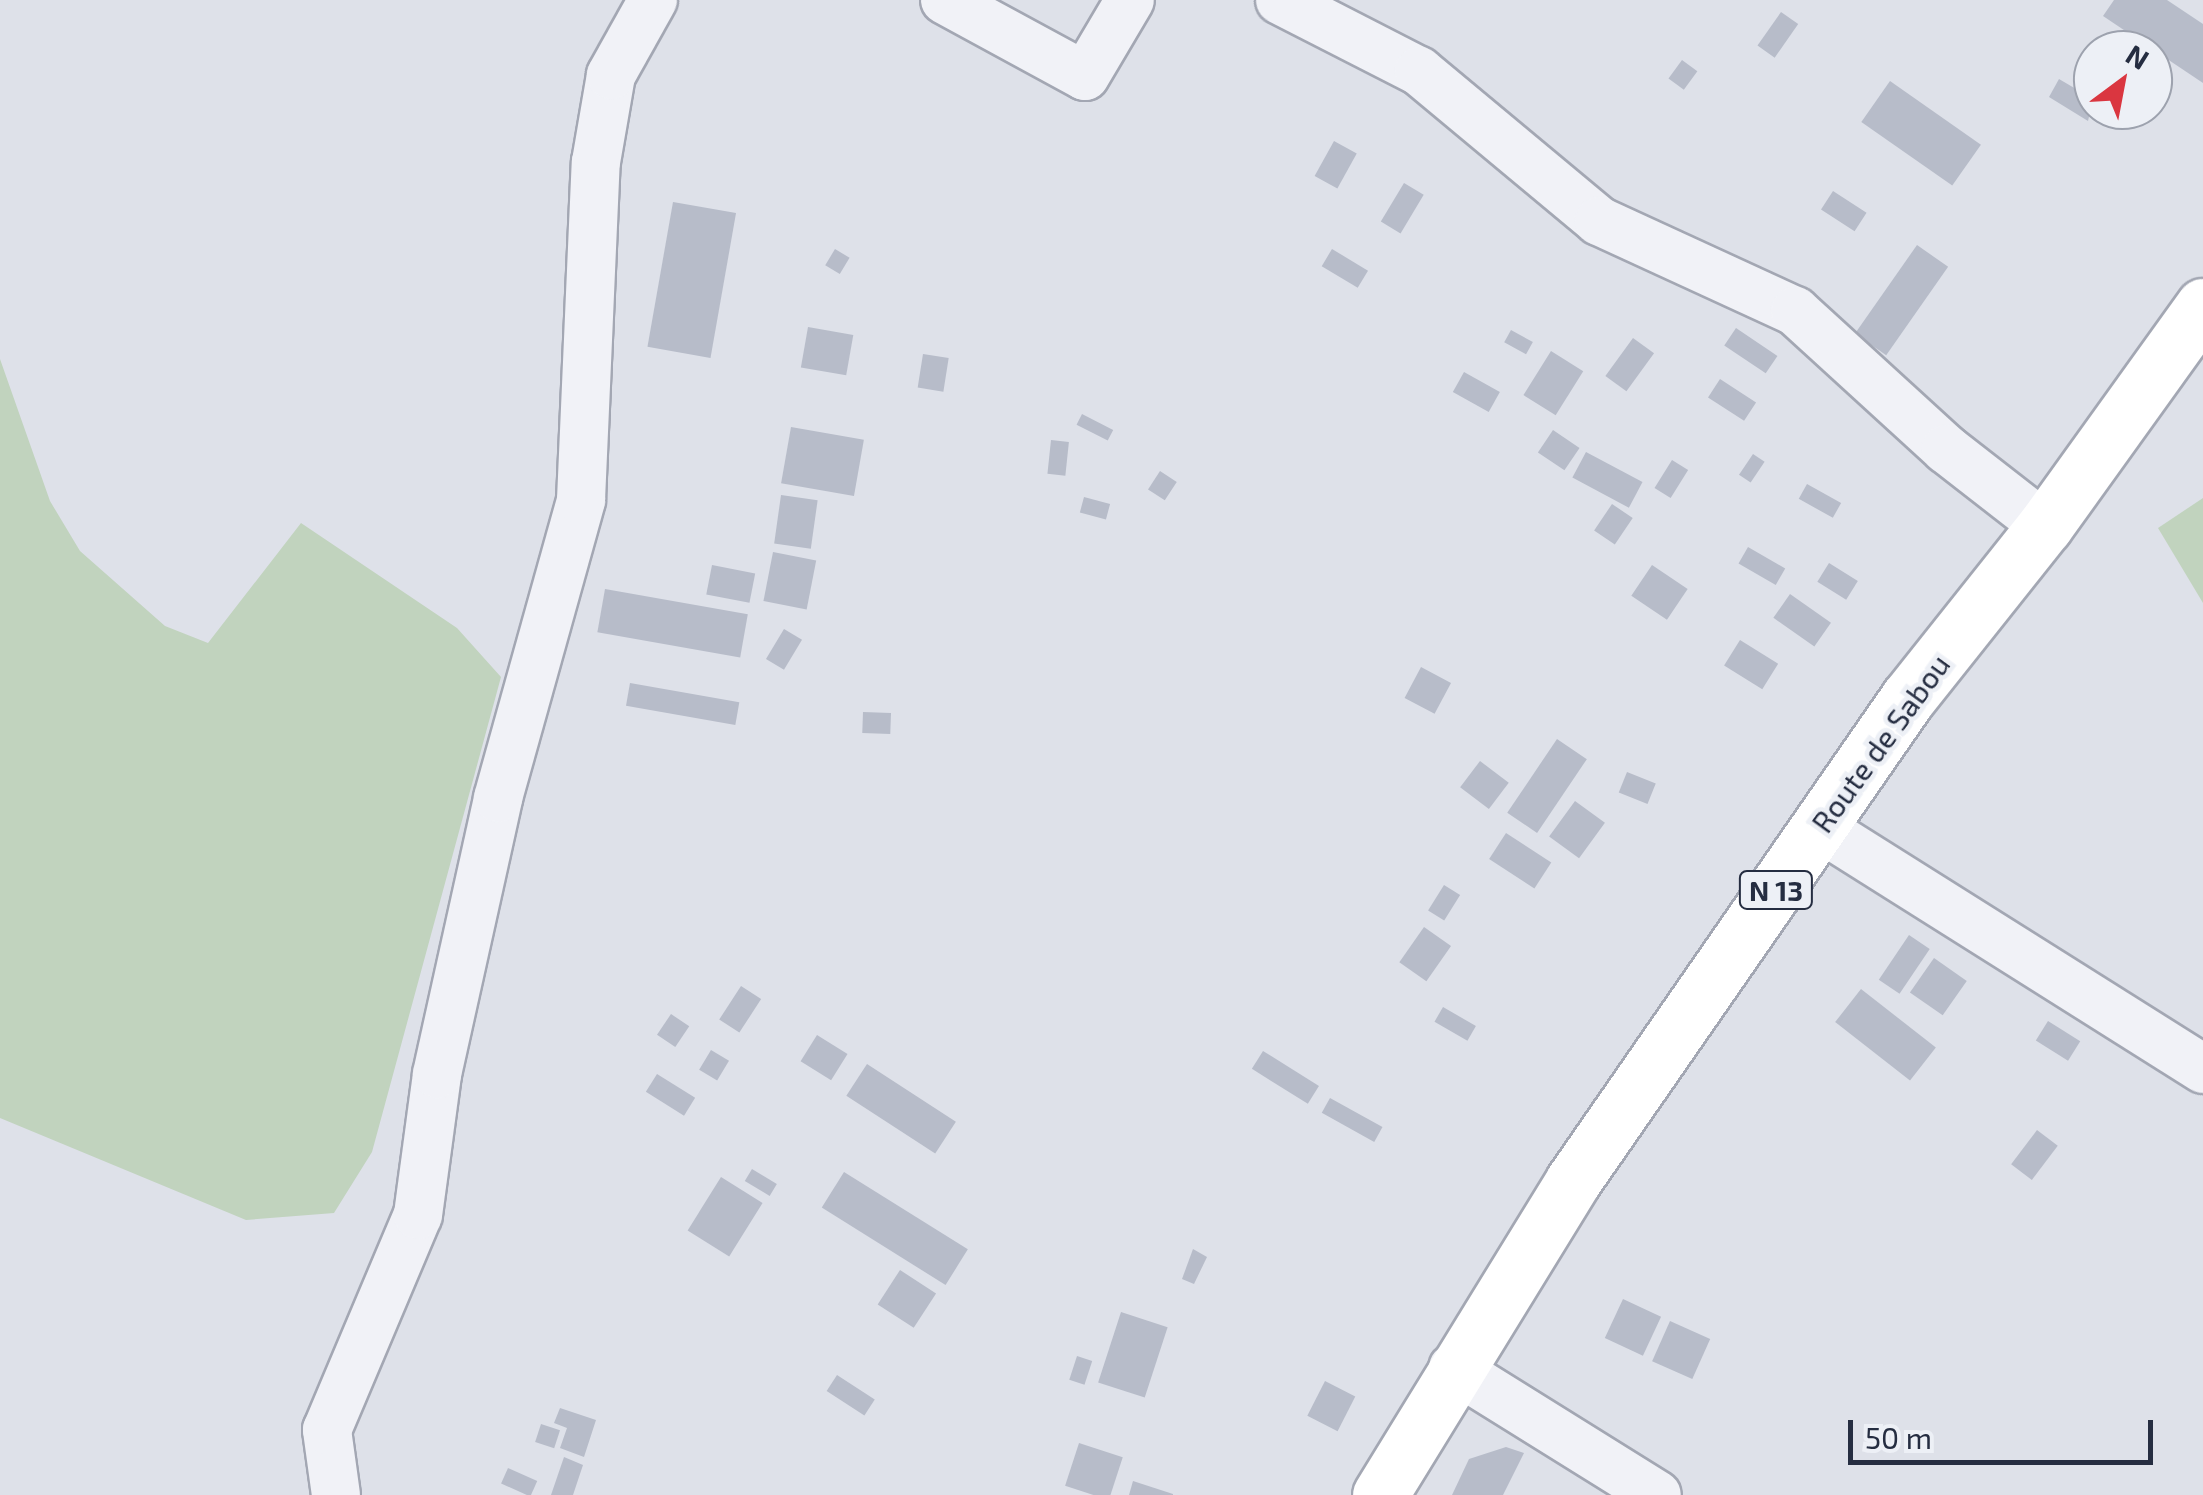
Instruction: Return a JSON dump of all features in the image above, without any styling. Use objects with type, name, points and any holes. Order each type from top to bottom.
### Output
[{"type":"main road","name":"Route de Sabou","points":[[1380,1495],[1453,1368],[1908,698],[2045,526],[2203,306]]},
{"type":"street","points":[[336,1495],[327,1430],[418,1214],[438,1074],[498,798],[580,500],[596,162],[610,75],[652,0]]},
{"type":"street","points":[[946,0],[1085,76],[1130,0]]},
{"type":"street","points":[[1280,0],[1419,71],[1599,222],[1794,311],[1946,449],[2045,526]]},
{"type":"street","points":[[1819,827],[2203,1070]]},
{"type":"street","points":[[1453,1368],[1657,1495]]},
{"type":"green space","points":[[0,359],[50,501],[80,551],[165,626],[208,643],[301,523],[457,628],[501,677],[372,1152],[334,1213],[246,1220],[0,1118]]},
{"type":"green space","points":[[2203,498],[2203,603],[2158,528]]},
{"type":"building","points":[[2114,0],[2167,0],[2203,24],[2203,83],[2173,63],[2173,30],[2124,30],[2103,16]]},
{"type":"building","points":[[1781,12],[1798,24],[1775,58],[1757,46]]},
{"type":"building","points":[[1682,60],[1697,71],[1684,90],[1668,79]]},
{"type":"building","points":[[2059,79],[2073,87],[2073,112],[2049,97]]},
{"type":"building","points":[[1890,81],[1981,145],[1952,186],[1861,122]]},
{"type":"building","points":[[1334,141],[1357,154],[1337,189],[1315,176]]},
{"type":"building","points":[[1404,183],[1424,195],[1401,233],[1381,222]]},
{"type":"building","points":[[1833,191],[1867,213],[1855,231],[1821,209]]},
{"type":"building","points":[[673,202],[736,213],[711,358],[647,347]]},
{"type":"building","points":[[1917,245],[1948,267],[1886,355],[1855,333]]},
{"type":"building","points":[[835,249],[850,258],[840,274],[825,265]]},
{"type":"building","points":[[1332,249],[1368,271],[1358,288],[1322,266]]},
{"type":"building","points":[[808,327],[853,335],[846,375],[801,367]]},
{"type":"building","points":[[1736,328],[1777,356],[1766,373],[1724,345]]},
{"type":"building","points":[[1511,330],[1533,342],[1526,354],[1504,342]]},
{"type":"building","points":[[1633,338],[1654,353],[1626,391],[1605,376]]},
{"type":"building","points":[[1551,351],[1583,371],[1556,415],[1523,395]]},
{"type":"building","points":[[923,354],[949,358],[943,392],[918,388]]},
{"type":"building","points":[[1464,372],[1500,392],[1489,412],[1453,392]]},
{"type":"building","points":[[1720,379],[1756,402],[1744,421],[1708,397]]},
{"type":"building","points":[[1082,414],[1113,430],[1108,441],[1077,425]]},
{"type":"building","points":[[791,427],[864,440],[854,496],[781,483]]},
{"type":"building","points":[[1553,430],[1580,448],[1564,470],[1538,452]]},
{"type":"building","points":[[1051,440],[1069,442],[1065,476],[1047,474]]},
{"type":"building","points":[[1586,452],[1643,482],[1629,508],[1572,478]]},
{"type":"building","points":[[1753,454],[1765,462],[1751,483],[1739,475]]},
{"type":"building","points":[[1672,460],[1688,470],[1671,498],[1655,488]]},
{"type":"building","points":[[1160,471],[1177,482],[1165,500],[1148,489]]},
{"type":"building","points":[[1807,484],[1841,503],[1833,518],[1799,499]]},
{"type":"building","points":[[781,495],[818,500],[811,549],[774,544]]},
{"type":"building","points":[[1084,497],[1110,504],[1106,519],[1080,512]]},
{"type":"building","points":[[1612,504],[1633,518],[1615,545],[1594,531]]},
{"type":"building","points":[[1748,547],[1785,568],[1776,585],[1738,563]]},
{"type":"building","points":[[773,552],[816,560],[807,609],[763,601]]},
{"type":"building","points":[[1829,563],[1858,581],[1846,600],[1817,582]]},
{"type":"building","points":[[712,565],[755,573],[749,603],[706,594]]},
{"type":"building","points":[[1652,565],[1688,589],[1667,620],[1631,596]]},
{"type":"building","points":[[605,589],[748,614],[740,658],[597,632]]},
{"type":"building","points":[[1790,594],[1831,623],[1814,646],[1773,618]]},
{"type":"building","points":[[784,629],[802,640],[784,670],[766,659]]},
{"type":"building","points":[[1740,640],[1778,664],[1762,689],[1724,665]]},
{"type":"building","points":[[1421,667],[1451,683],[1435,714],[1405,698]]},
{"type":"building","points":[[630,683],[739,702],[735,725],[626,706]]},
{"type":"building","points":[[863,712],[891,713],[890,734],[862,733]]},
{"type":"building","points":[[1557,739],[1587,759],[1537,833],[1507,813]]},
{"type":"building","points":[[1480,761],[1509,783],[1489,809],[1460,787]]},
{"type":"building","points":[[1627,772],[1656,784],[1648,804],[1619,792]]},
{"type":"building","points":[[1575,801],[1605,823],[1579,858],[1549,837]]},
{"type":"building","points":[[1506,833],[1551,862],[1534,888],[1489,859]]},
{"type":"building","points":[[1444,885],[1460,895],[1444,921],[1428,910]]},
{"type":"building","points":[[1424,927],[1451,946],[1426,981],[1399,962]]},
{"type":"building","points":[[1909,935],[1930,949],[1900,994],[1879,980]]},
{"type":"building","points":[[1934,958],[1967,981],[1943,1015],[1910,992]]},
{"type":"building","points":[[741,986],[761,999],[739,1033],[719,1020]]},
{"type":"building","points":[[1861,989],[1936,1047],[1910,1081],[1835,1022]]},
{"type":"building","points":[[1443,1007],[1476,1026],[1467,1041],[1434,1022]]},
{"type":"building","points":[[671,1014],[689,1026],[675,1047],[657,1035]]},
{"type":"building","points":[[2048,1021],[2080,1041],[2068,1061],[2036,1041]]},
{"type":"building","points":[[817,1035],[848,1054],[831,1080],[801,1061]]},
{"type":"building","points":[[711,1050],[729,1061],[717,1081],[699,1070]]},
{"type":"building","points":[[1263,1051],[1319,1086],[1308,1104],[1252,1069]]},
{"type":"building","points":[[867,1064],[956,1122],[935,1154],[846,1096]]},
{"type":"building","points":[[657,1074],[695,1098],[684,1116],[646,1092]]},
{"type":"building","points":[[1330,1098],[1382,1127],[1374,1142],[1322,1113]]},
{"type":"building","points":[[2037,1130],[2058,1146],[2032,1180],[2011,1164]]},
{"type":"building","points":[[752,1169],[777,1184],[770,1196],[745,1181]]},
{"type":"building","points":[[844,1172],[968,1249],[946,1285],[822,1208]]},
{"type":"building","points":[[721,1177],[763,1203],[729,1256],[688,1230]]},
{"type":"building","points":[[1193,1249],[1207,1257],[1194,1284],[1182,1279]]},
{"type":"building","points":[[900,1270],[936,1293],[914,1328],[878,1304]]},
{"type":"building","points":[[1623,1299],[1661,1317],[1643,1356],[1605,1338]]},
{"type":"building","points":[[1121,1312],[1168,1327],[1145,1398],[1098,1382]]},
{"type":"building","points":[[1670,1321],[1710,1339],[1692,1379],[1652,1361]]},
{"type":"building","points":[[1077,1356],[1092,1361],[1084,1385],[1069,1380]]},
{"type":"building","points":[[837,1375],[875,1400],[864,1415],[827,1391]]},
{"type":"building","points":[[1325,1381],[1355,1396],[1338,1431],[1307,1416]]},
{"type":"building","points":[[560,1408],[596,1420],[584,1457],[560,1448],[567,1428],[554,1423]]},
{"type":"building","points":[[541,1424],[560,1430],[554,1448],[535,1442]]},
{"type":"building","points":[[1079,1443],[1123,1457],[1110,1495],[1093,1495],[1065,1486]]},
{"type":"building","points":[[1506,1447],[1524,1453],[1503,1495],[1452,1495],[1469,1459]]},
{"type":"building","points":[[564,1457],[583,1465],[573,1495],[551,1495]]},
{"type":"building","points":[[508,1468],[537,1481],[531,1495],[501,1484]]},
{"type":"building","points":[[1133,1481],[1173,1494],[1173,1495],[1129,1495]]}]
